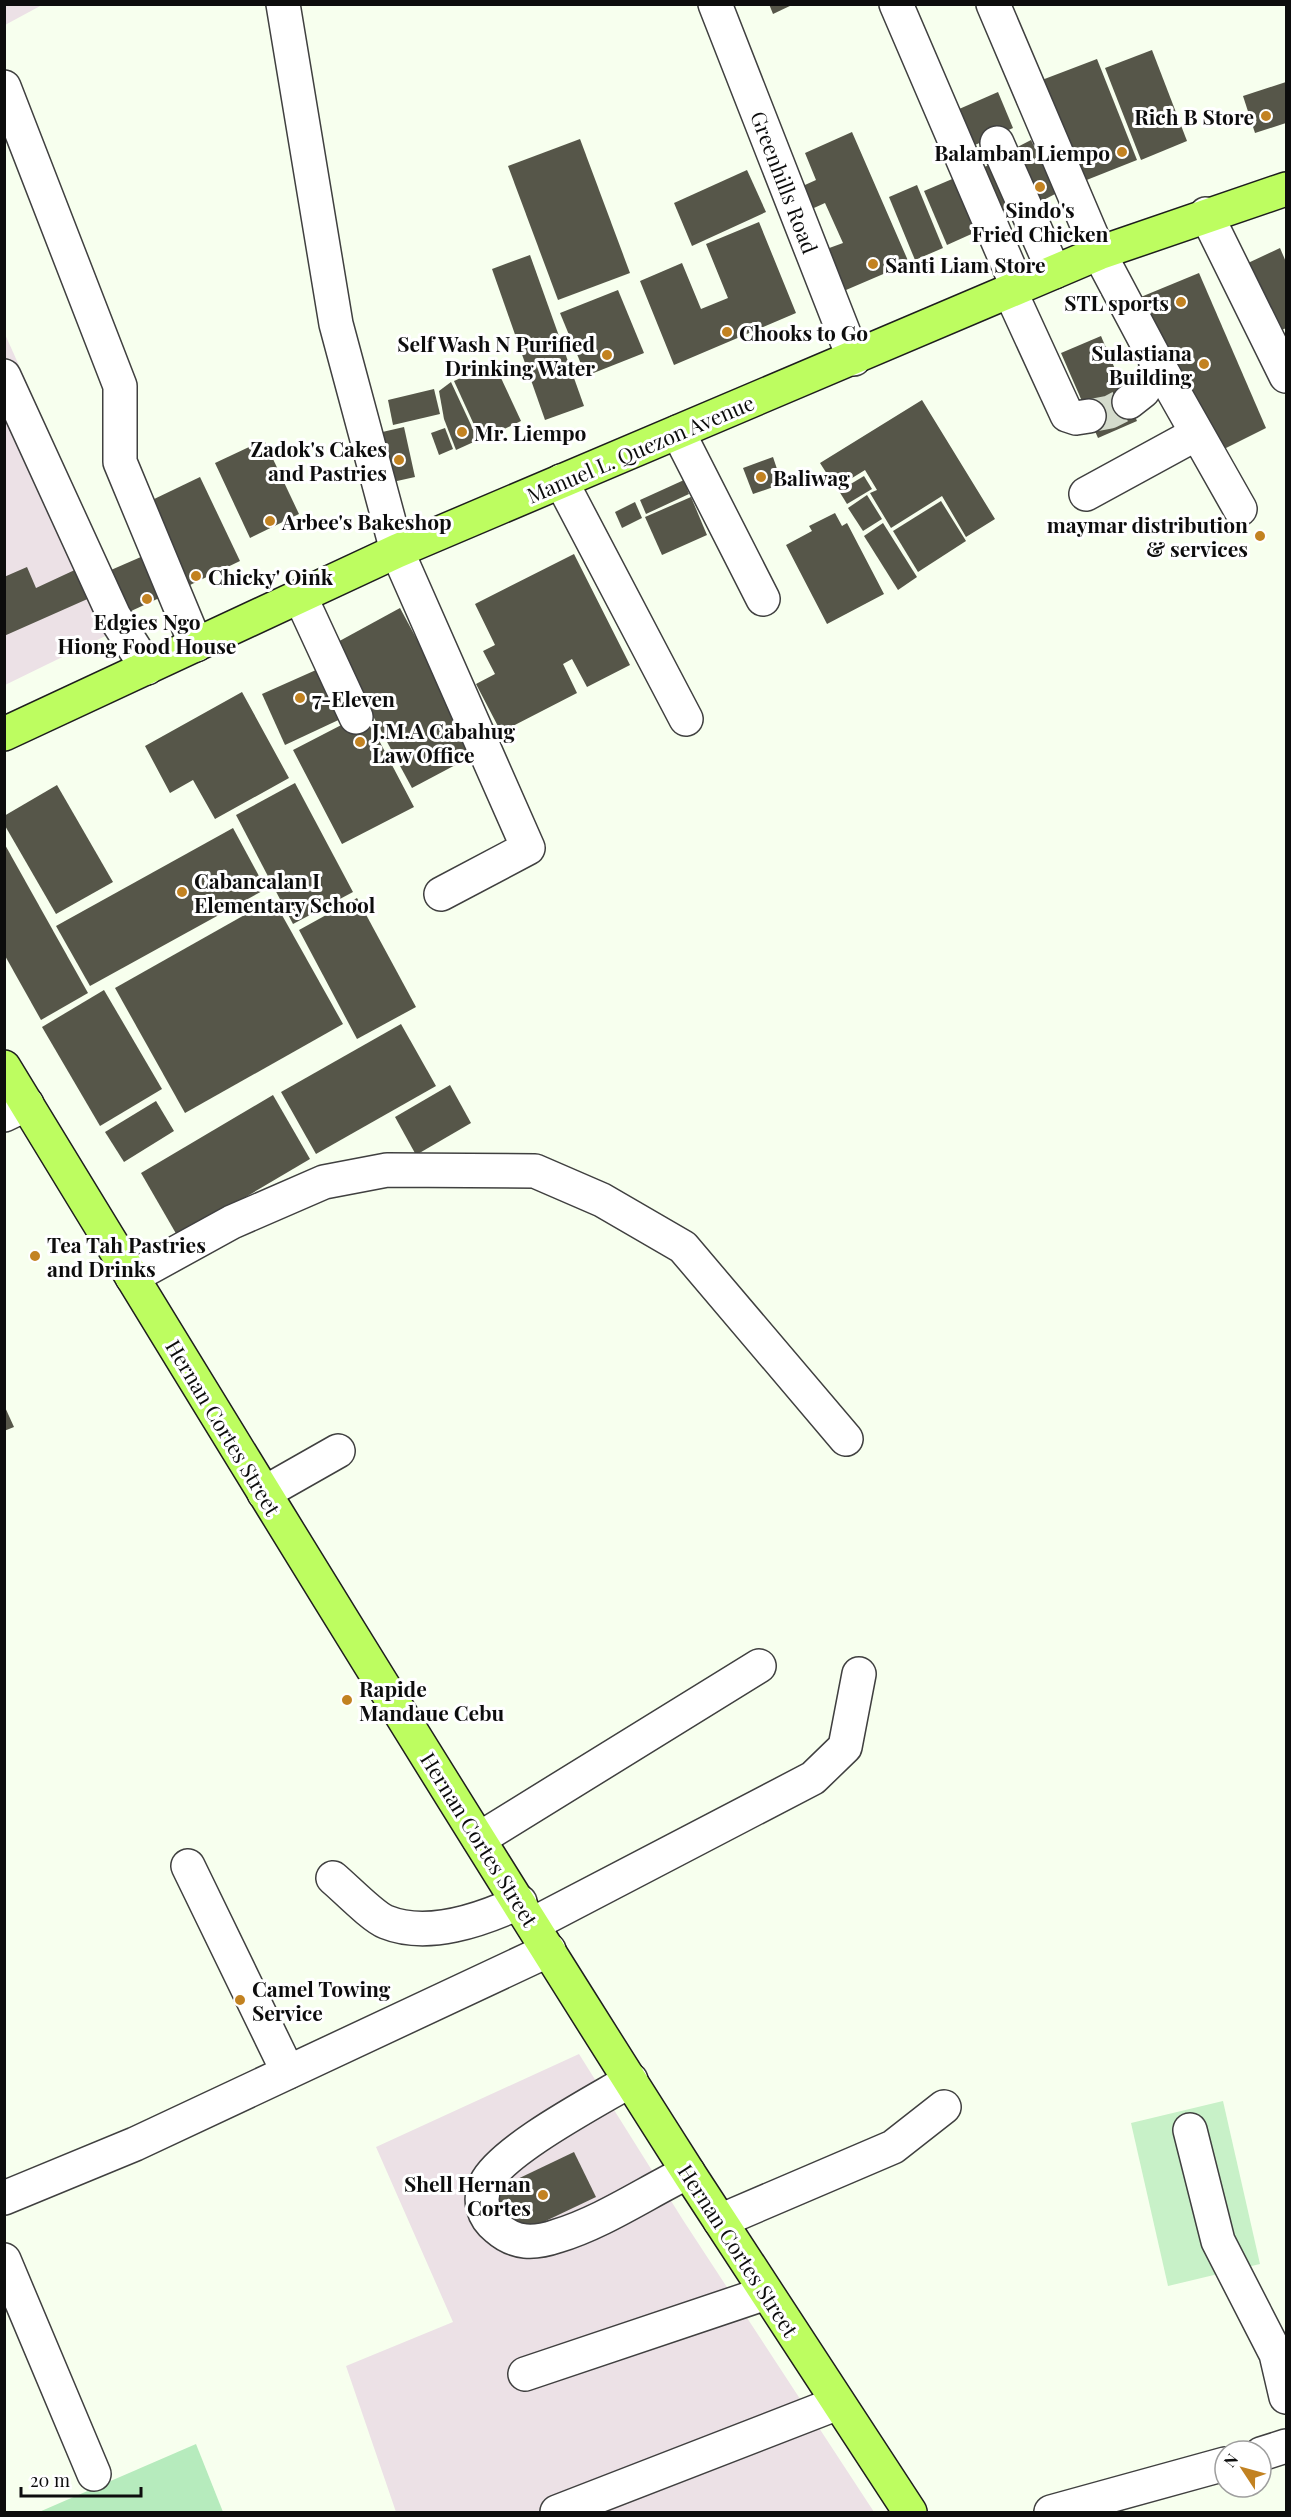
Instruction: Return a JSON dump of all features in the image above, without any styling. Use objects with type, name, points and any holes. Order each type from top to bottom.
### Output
[{"type":"main road","name":"Manuel L. Quezon Avenue","points":[[4,734],[397,551],[1100,253],[1206,214],[1287,189]]},
{"type":"main road","name":"Hernan Cortes Street","points":[[4,1067],[16,1109],[132,1276],[264,1493],[688,2172],[910,2512]]},
{"type":"street","points":[[283,4],[336,324],[397,551],[528,848],[441,894]]},
{"type":"street","name":"Greenhills Road","points":[[715,4],[854,359]]},
{"type":"street","points":[[896,4],[1067,415],[1076,418],[1089,416]]},
{"type":"street","points":[[993,4],[1100,253],[1196,434],[1240,509]]},
{"type":"street","points":[[4,87],[120,386],[120,462],[196,645]]},
{"type":"street","points":[[997,143],[1054,272]]},
{"type":"street","points":[[1206,214],[1287,376]]},
{"type":"street","points":[[1129,402],[1143,391],[1159,366]]},
{"type":"street","points":[[4,376],[114,616],[147,668]]},
{"type":"street","points":[[678,432],[763,599]]},
{"type":"street","points":[[1086,494],[1196,434]]},
{"type":"street","points":[[561,482],[686,719]]},
{"type":"street","points":[[300,596],[356,717]]},
{"type":"street","points":[[132,1276],[232,1222],[324,1182],[387,1170],[535,1171],[602,1200],[683,1247],[846,1439]]},
{"type":"street","points":[[264,1493],[338,1451]]},
{"type":"street","points":[[479,1839],[759,1666]]},
{"type":"street","points":[[4,2198],[135,2144],[288,2072],[534,1926],[813,1778],[845,1747],[859,1674]]},
{"type":"street","points":[[188,1866],[288,2072]]},
{"type":"street","points":[[333,1878],[385,1922],[423,1929],[486,1917],[534,1926]]},
{"type":"street","points":[[631,2080],[532,2140],[500,2165],[486,2183],[481,2202],[486,2215],[493,2225],[509,2239],[526,2241],[555,2237],[599,2218],[688,2172]]},
{"type":"street","points":[[720,2221],[893,2147],[944,2107]]},
{"type":"street","points":[[1190,2130],[1218,2241],[1276,2354],[1287,2397]]},
{"type":"street","points":[[4,2260],[94,2474]]},
{"type":"street","points":[[525,2374],[766,2293]]},
{"type":"street","points":[[557,2512],[838,2403]]},
{"type":"street","points":[[1051,2512],[1213,2467]]},
{"type":"shaded area","points":[[5,4],[42,4],[42,5],[5,25]]},
{"type":"shaded area","points":[[4,332],[134,622],[5,685],[4,685]]},
{"type":"shaded area","points":[[579,2054],[683,2220],[874,2512],[396,2512],[346,2366],[453,2322],[376,2147]]},
{"type":"green space","points":[[1223,2101],[1260,2264],[1168,2286],[1131,2123]]},
{"type":"green space","points":[[196,2444],[223,2512],[39,2512]]},
{"type":"building","points":[[769,4],[794,4],[773,14]]},
{"type":"building","points":[[1152,50],[1187,141],[1141,160],[1105,68]]},
{"type":"building","points":[[1097,59],[1137,160],[1074,185],[1034,83]]},
{"type":"building","points":[[1286,82],[1286,123],[1255,133],[1243,96]]},
{"type":"building","points":[[998,92],[1013,128],[966,149],[950,113]]},
{"type":"building","points":[[852,132],[909,263],[839,293],[821,251],[843,243],[825,203],[805,212],[796,189],[816,180],[805,153]]},
{"type":"building","points":[[580,139],[630,273],[558,300],[508,166]]},
{"type":"building","points":[[1031,140],[1057,193],[1034,205],[1008,152]]},
{"type":"building","points":[[995,162],[1017,212],[994,223],[972,173]]},
{"type":"building","points":[[747,170],[766,212],[692,246],[674,203]]},
{"type":"building","points":[[964,174],[987,227],[947,245],[924,191]]},
{"type":"building","points":[[917,185],[943,248],[915,260],[889,197]]},
{"type":"building","points":[[759,222],[796,313],[674,365],[640,281],[682,263],[701,309],[728,298],[706,244]]},
{"type":"building","points":[[1280,248],[1286,262],[1286,328],[1280,331],[1248,263]]},
{"type":"building","points":[[530,255],[584,406],[545,420],[492,269]]},
{"type":"building","name":"Sulastiana Building","points":[[1199,273],[1266,428],[1218,452],[1136,299]]},
{"type":"building","points":[[618,290],[644,353],[586,376],[560,313]]},
{"type":"building","points":[[1101,336],[1137,421],[1098,438],[1061,353]]},
{"type":"building","points":[[494,363],[521,421],[481,440],[454,381]]},
{"type":"building","points":[[451,382],[478,440],[456,450],[444,419],[439,391]]},
{"type":"building","points":[[434,389],[440,414],[393,425],[388,400]]},
{"type":"building","points":[[922,400],[995,519],[966,537],[942,496],[891,528],[870,493],[877,490],[865,470],[836,488],[820,463]]},
{"type":"building","points":[[404,427],[415,477],[388,483],[378,433]]},
{"type":"building","points":[[445,428],[453,449],[439,455],[431,433]]},
{"type":"building","points":[[264,440],[299,514],[250,538],[215,463]]},
{"type":"building","points":[[773,457],[782,484],[753,494],[743,468]]},
{"type":"building","points":[[864,476],[872,489],[847,504],[839,491]]},
{"type":"building","points":[[200,477],[240,561],[190,585],[150,501]]},
{"type":"building","points":[[684,480],[689,494],[646,514],[640,500]]},
{"type":"building","points":[[867,495],[882,519],[863,531],[848,508]]},
{"type":"building","points":[[691,497],[707,535],[662,555],[645,517]]},
{"type":"building","points":[[941,501],[966,541],[918,572],[893,531]]},
{"type":"building","points":[[635,502],[642,518],[622,528],[615,512]]},
{"type":"building","points":[[835,513],[842,526],[847,523],[884,594],[827,624],[786,545],[812,531],[809,526]]},
{"type":"building","points":[[883,523],[917,577],[898,590],[864,536]]},
{"type":"building","points":[[150,553],[168,594],[129,612],[111,570]]},
{"type":"building","points":[[574,554],[630,665],[587,687],[572,659],[563,664],[577,693],[501,732],[476,684],[495,674],[483,651],[495,645],[475,604]]},
{"type":"building","points":[[27,567],[36,588],[79,568],[92,597],[4,636],[4,577]]},
{"type":"building","points":[[400,608],[478,753],[412,788],[334,644]]},
{"type":"building","points":[[325,666],[347,716],[285,745],[262,694]]},
{"type":"building","points":[[242,692],[289,778],[215,819],[193,780],[170,793],[145,746]]},
{"type":"building","points":[[351,720],[358,734],[372,727],[414,807],[342,844],[293,750]]},
{"type":"building","points":[[295,783],[353,892],[293,924],[236,815]]},
{"type":"building","points":[[57,785],[113,882],[56,914],[4,824],[4,816]]},
{"type":"building","points":[[233,828],[266,889],[90,986],[56,926]]},
{"type":"building","points":[[4,843],[88,993],[41,1020],[4,954]]},
{"type":"building","points":[[357,898],[416,1007],[357,1039],[299,930]]},
{"type":"building","points":[[273,899],[343,1024],[185,1113],[115,988]]},
{"type":"building","points":[[104,990],[162,1089],[100,1126],[42,1027]]},
{"type":"building","points":[[401,1024],[436,1086],[316,1154],[281,1092]]},
{"type":"building","points":[[450,1085],[471,1123],[416,1155],[395,1117]]},
{"type":"building","points":[[273,1095],[310,1159],[178,1237],[141,1173]]},
{"type":"building","points":[[156,1101],[174,1131],[124,1162],[105,1132]]},
{"type":"building","points":[[4,1405],[14,1427],[4,1431]]},
{"type":"building","name":"Shell Hernan Cortes","points":[[574,2152],[596,2197],[512,2237],[490,2192]]},
{"type":"tunnel","points":[[1089,416],[1110,412],[1129,402]]},
{"type":"place","name":"Rich B Store","points":[[1266,116]]},
{"type":"place","name":"Balamban Liempo","points":[[1122,152]]},
{"type":"place","name":"Sindo's Fried Chicken","points":[[1040,187]]},
{"type":"place","name":"Santi Liam Store","points":[[873,264]]},
{"type":"place","name":"STL sports","points":[[1181,302]]},
{"type":"place","name":"Chooks to Go","points":[[727,332]]},
{"type":"place","name":"Self Wash N Purified Drinking Water","points":[[607,355]]},
{"type":"place","name":"Sulastiana Building","points":[[1204,364]]},
{"type":"place","name":"Mr. Liempo","points":[[462,432]]},
{"type":"place","name":"Zadok's Cakes and Pastries","points":[[399,460]]},
{"type":"place","name":"Baliwag","points":[[761,477]]},
{"type":"place","name":"Arbee's Bakeshop","points":[[270,521]]},
{"type":"place","name":"maymar distribution & services","points":[[1260,536]]},
{"type":"place","name":"Chicky' Oink","points":[[196,576]]},
{"type":"place","name":"Edgies Ngo Hiong Food House","points":[[147,599]]},
{"type":"place","name":"7-Eleven","points":[[300,698]]},
{"type":"place","name":"J.M.A Cabahug Law Office","points":[[360,742]]},
{"type":"place","name":"Cabancalan I Elementary School","points":[[182,892]]},
{"type":"place","name":"Tea Tah Pastries and Drinks","points":[[35,1256]]},
{"type":"place","name":"Rapide Mandaue Cebu","points":[[347,1700]]},
{"type":"place","name":"Camel Towing Service","points":[[240,2000]]},
{"type":"place","name":"Shell Hernan Cortes","points":[[543,2195]]}]
